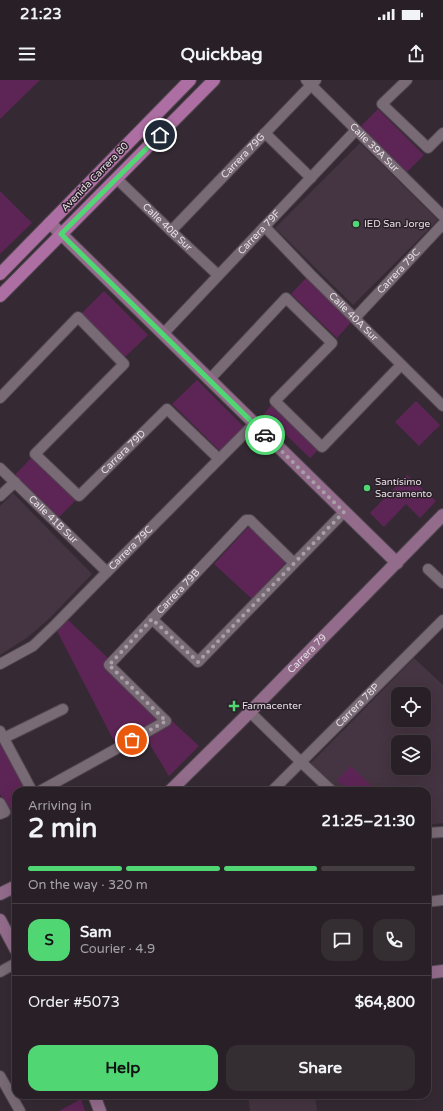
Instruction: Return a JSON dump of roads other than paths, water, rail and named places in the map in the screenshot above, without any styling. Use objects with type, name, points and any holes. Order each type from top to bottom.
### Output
[{"type":"main road","name":"Avenida Carrera 80","points":[[0,274],[190,80]]},
{"type":"main road","name":"Avenida Carrera 80","points":[[0,296],[214,80]]},
{"type":"street","points":[[407,80],[382,104],[428,148],[443,133]]},
{"type":"street","name":"Calle 39A Sur","points":[[311,82],[356,130],[443,216]]},
{"type":"street","name":"Carrera 79G","points":[[171,231],[265,133],[311,82]]},
{"type":"street","name":"Carrera 79F","points":[[163,334],[356,130]]},
{"type":"street","points":[[265,133],[311,178]]},
{"type":"street","name":"Calle 40B Sur","points":[[116,178],[218,275]]},
{"type":"street","points":[[50,223],[397,563]]},
{"type":"street","name":"Carrera 79C","points":[[355,318],[443,224]]},
{"type":"street","name":"Calle 40A Sur","points":[[265,226],[310,274],[443,406]]},
{"type":"street","points":[[209,380],[286,298],[332,343],[275,401],[322,447],[401,365]]},
{"type":"street","name":"Carrera 79D","points":[[0,398],[78,317],[124,364],[35,454],[79,496],[168,409],[219,459]]},
{"type":"street","name":"Carrera 79C","points":[[0,664],[33,646],[61,620],[106,572],[254,424]]},
{"type":"street","name":"Calle 41B Sur","points":[[0,468],[106,572]]},
{"type":"street","points":[[0,496],[15,482]]},
{"type":"street","points":[[152,619],[198,662],[344,512]]},
{"type":"street","name":"Carrera 79","points":[[174,787],[250,712],[443,515]]},
{"type":"street","name":"Carrera 79B","points":[[47,787],[166,721],[109,665],[248,520],[250,520],[294,563]]},
{"type":"street","points":[[428,569],[443,583]]},
{"type":"street","name":"Carrera 78P","points":[[276,787],[443,620]]},
{"type":"street","points":[[30,787],[2,735],[63,708]]},
{"type":"street","points":[[250,712],[328,787]]},
{"type":"street","points":[[431,833],[443,832]]},
{"type":"street","points":[[0,894],[12,888]]},
{"type":"street","points":[[431,902],[443,900]]},
{"type":"street","points":[[0,920],[12,942]]},
{"type":"street","points":[[0,972],[12,965]]},
{"type":"street","points":[[431,972],[443,971]]},
{"type":"street","points":[[0,1076],[12,1097]]},
{"type":"street","points":[[13,1099],[20,1111]]},
{"type":"street","points":[[96,1099],[100,1111]]},
{"type":"place","name":"IED San Jorge","points":[[356,224]]},
{"type":"place","name":"Santísimo Sacramento","points":[[367,488]]},
{"type":"place","name":"Farmacenter","points":[[234,706]]}]
